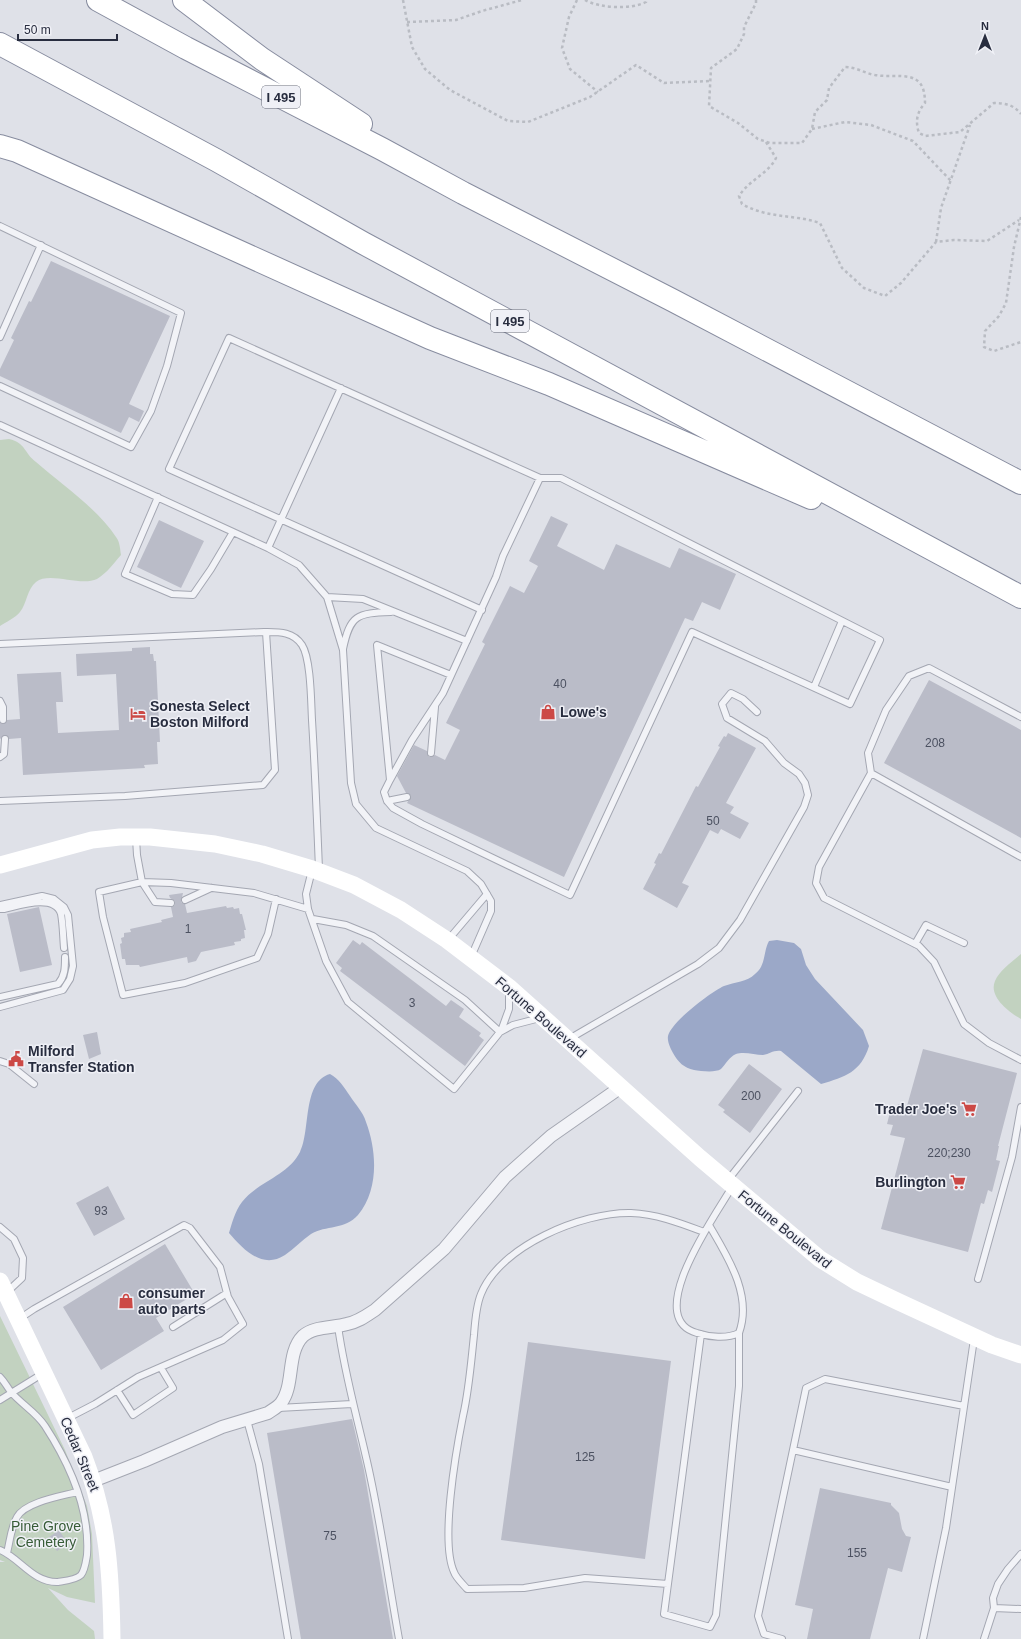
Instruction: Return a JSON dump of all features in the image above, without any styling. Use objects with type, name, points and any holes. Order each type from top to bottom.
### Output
[{"type":"highway","name":"I 495","points":[[98,0],[186,48],[382,149],[463,193],[755,343],[1021,483]]},
{"type":"highway","points":[[184,0],[262,59],[463,193]]},
{"type":"highway","name":"I 495","points":[[0,44],[216,160],[363,243],[1021,597]]},
{"type":"highway","points":[[0,146],[25,154],[430,338],[549,384],[677,438],[963,566]]},
{"type":"main road","name":"Fortune Boulevard","points":[[0,865],[92,840],[136,836],[180,840],[233,848],[315,871],[354,885],[401,910],[447,940],[510,988],[730,1184],[820,1259],[857,1282],[975,1337],[1021,1355]]},
{"type":"main road","name":"Cedar Street","points":[[3,1288],[66,1419],[93,1481],[101,1506],[108,1544],[112,1591],[112,1639]]},
{"type":"street","points":[[93,1481],[144,1461],[222,1427],[268,1413],[275,1408],[280,1404],[286,1394],[296,1347],[302,1337],[310,1331],[338,1326],[362,1319],[375,1310],[444,1249],[505,1177],[551,1136],[621,1087]]},
{"type":"lane","points":[[0,226],[181,314],[167,366],[151,411],[131,447],[0,386]]},
{"type":"lane","points":[[0,337],[41,245]]},
{"type":"lane","points":[[482,610],[169,469],[229,338],[540,478],[561,478],[880,640],[850,704],[692,632],[570,895],[422,824],[393,808],[387,801],[384,792],[412,740],[435,705],[451,675],[482,610],[503,556],[540,478]]},
{"type":"lane","points":[[268,548],[340,388]]},
{"type":"lane","points":[[0,425],[268,548],[299,565],[326,597],[343,650],[351,783],[356,804],[376,828],[467,871],[481,884],[491,901],[491,911],[471,958]]},
{"type":"lane","points":[[158,497],[125,574],[172,594],[193,595],[211,569],[233,532]]},
{"type":"lane","points":[[326,597],[364,599],[467,641]]},
{"type":"lane","points":[[343,650],[347,630],[357,617],[368,612],[394,612]]},
{"type":"lane","points":[[814,687],[842,621]]},
{"type":"lane","points":[[0,644],[266,632],[294,636],[302,644],[306,653],[311,690],[315,871],[306,894],[308,909],[313,919],[326,961],[348,1002],[454,1089],[500,1032],[509,1009],[510,988]]},
{"type":"lane","points":[[0,801],[125,796],[263,785],[275,770],[266,632]]},
{"type":"lane","points":[[390,780],[377,645],[451,675]]},
{"type":"lane","points":[[1021,717],[929,668],[908,676],[886,710],[868,753],[871,773],[819,867],[816,883],[824,898],[915,944],[934,962],[964,1024],[989,1043],[1021,1060]]},
{"type":"lane","points":[[568,1040],[698,964],[720,948],[740,920],[804,807],[808,794],[805,783],[799,774],[784,763],[765,741],[727,718],[722,704],[731,693],[743,699],[757,712]]},
{"type":"lane","points":[[0,701],[3,707],[4,720]]},
{"type":"lane","points":[[431,753],[435,705]]},
{"type":"lane","points":[[0,757],[4,754],[5,739]]},
{"type":"lane","points":[[871,773],[1021,856]]},
{"type":"lane","points":[[387,801],[407,797]]},
{"type":"lane","points":[[136,836],[142,882],[146,891],[155,902],[170,903]]},
{"type":"lane","points":[[276,899],[268,934],[256,958],[185,983],[123,995],[103,917],[99,892],[142,882],[254,893],[276,899],[308,909]]},
{"type":"lane","points":[[184,900],[211,888]]},
{"type":"lane","points":[[447,940],[473,908],[487,894]]},
{"type":"lane","points":[[0,905],[42,896],[54,899],[64,907],[68,915],[72,966],[70,979],[63,990],[0,1007]]},
{"type":"lane","points":[[0,909],[4,910],[36,902],[45,902],[56,907],[60,912],[64,948]]},
{"type":"lane","points":[[313,919],[346,925],[373,936],[465,1000],[500,1032]]},
{"type":"lane","points":[[915,944],[926,925],[964,943]]},
{"type":"lane","points":[[0,997],[58,984],[63,978],[65,971],[64,956]]},
{"type":"lane","points":[[500,1032],[513,1025],[543,1018]]},
{"type":"lane","points":[[0,1060],[9,1064],[34,1084]]},
{"type":"lane","points":[[739,1332],[732,1336],[701,1334],[690,1331],[682,1324],[677,1314],[677,1298],[681,1279],[730,1184],[798,1091]]},
{"type":"lane","points":[[978,1279],[1012,1157],[1021,1107]]},
{"type":"lane","points":[[668,1584],[585,1578],[524,1588],[467,1589],[454,1573],[448,1542],[454,1458],[467,1396],[476,1312],[480,1295],[489,1276],[514,1253],[556,1230],[596,1216],[631,1214],[669,1219],[704,1232]]},
{"type":"lane","points":[[701,1334],[664,1614],[710,1627],[716,1615],[739,1386],[739,1332],[743,1321],[740,1290],[727,1256],[708,1225]]},
{"type":"lane","points":[[18,1320],[34,1309],[184,1226],[190,1228],[220,1267],[227,1293],[243,1324],[223,1340],[138,1377],[66,1419]]},
{"type":"lane","points":[[0,1227],[14,1239],[24,1258],[22,1278],[3,1288]]},
{"type":"lane","points":[[173,1328],[227,1293]]},
{"type":"lane","points":[[338,1326],[352,1404],[366,1457],[399,1639]]},
{"type":"lane","points":[[923,1639],[946,1528],[975,1337]]},
{"type":"lane","points":[[118,1390],[133,1415],[174,1388],[161,1368]]},
{"type":"lane","points":[[0,1400],[10,1392],[44,1373]]},
{"type":"lane","points":[[0,1377],[10,1392],[44,1425],[59,1450],[77,1492],[85,1521],[88,1544],[86,1564],[81,1575],[71,1580],[57,1582],[45,1580],[27,1570],[7,1553],[0,1550]]},
{"type":"lane","points":[[782,1639],[764,1634],[758,1616],[806,1388],[825,1379],[964,1406]]},
{"type":"lane","points":[[275,1408],[352,1404]]},
{"type":"lane","points":[[247,1420],[259,1464],[288,1639]]},
{"type":"lane","points":[[793,1450],[952,1487]]},
{"type":"lane","points":[[7,1553],[18,1516],[24,1510],[39,1503],[77,1492]]},
{"type":"lane","points":[[984,1639],[994,1608],[993,1598],[998,1584],[1021,1554]]},
{"type":"lane","points":[[994,1608],[1021,1609]]},
{"type":"path","points":[[403,0],[412,47],[425,69],[450,90],[508,121],[528,122],[590,97],[636,65],[664,83],[711,81]]},
{"type":"path","points":[[407,22],[456,20],[522,0]]},
{"type":"path","points":[[577,0],[569,17],[562,48],[570,69],[598,92]]},
{"type":"path","points":[[585,0],[594,5],[608,6],[640,6],[646,2],[646,0]]},
{"type":"path","points":[[756,0],[756,3],[744,27],[744,34],[737,49],[712,68],[709,106],[766,142],[776,158],[771,168],[744,187],[739,196],[742,204],[754,210],[775,216],[811,220],[820,223],[842,268],[864,288],[885,296],[901,283],[936,242],[941,208],[970,125]]},
{"type":"path","points":[[766,142],[788,144],[802,143],[812,129],[815,112],[827,100],[829,88],[845,68],[854,68],[862,73],[882,76],[904,75],[919,81],[925,92],[925,103],[919,110],[916,123],[919,133],[925,136],[960,132],[994,103],[1005,103],[1020,112],[1021,108]]},
{"type":"path","points":[[812,129],[845,122],[871,126],[913,141],[951,181]]},
{"type":"path","points":[[936,242],[954,240],[986,241],[1020,218]]},
{"type":"path","points":[[1020,218],[1006,303],[999,316],[985,331],[984,346],[994,351],[1021,342]]},
{"type":"green space","points":[[9,439],[19,443],[32,459],[79,497],[99,517],[117,539],[120,546],[121,555],[101,577],[97,579],[82,581],[49,578],[36,582],[31,588],[20,612],[0,626],[0,440]]},
{"type":"green space","points":[[1021,954],[1021,1019],[1001,1004],[997,998],[994,987],[995,981],[1000,973]]},
{"type":"green space","name":"Pine Grove Cemetery","points":[[0,1316],[65,1450],[87,1506],[92,1534],[95,1603],[67,1597],[48,1588],[68,1610],[94,1631],[95,1639],[0,1639],[0,1562],[5,1562],[0,1560]]},
{"type":"water","points":[[777,940],[794,943],[801,949],[806,965],[815,979],[863,1030],[869,1046],[862,1062],[857,1068],[845,1076],[821,1084],[781,1051],[763,1055],[739,1053],[729,1059],[721,1069],[715,1071],[694,1070],[687,1068],[679,1062],[671,1050],[668,1038],[676,1023],[710,994],[724,986],[752,977],[759,971],[763,963],[769,941]]},
{"type":"water","points":[[330,1074],[343,1086],[361,1111],[370,1133],[374,1158],[374,1170],[370,1194],[365,1205],[353,1220],[311,1234],[288,1253],[277,1259],[261,1259],[247,1251],[229,1233],[234,1217],[237,1209],[248,1195],[280,1173],[295,1160],[303,1143],[311,1096],[315,1086],[321,1079]]},
{"type":"building","points":[[51,261],[170,316],[129,404],[144,411],[139,422],[129,417],[121,433],[0,376],[0,369],[14,340],[11,338]]},
{"type":"building","points":[[551,516],[568,524],[557,546],[604,570],[616,544],[670,568],[679,548],[736,574],[720,610],[702,602],[693,621],[685,618],[564,877],[407,803],[411,796],[406,793],[397,776],[414,745],[427,751],[429,757],[435,755],[445,760],[460,730],[446,723],[485,644],[482,642],[510,586],[524,593],[538,566],[529,561]]},
{"type":"building","points":[[159,520],[204,541],[181,588],[137,567]]},
{"type":"building","name":"Sonesta Select Boston Milford","points":[[150,647],[150,654],[153,654],[154,661],[156,661],[160,742],[157,742],[158,764],[144,765],[145,768],[23,775],[21,738],[9,739],[5,735],[0,739],[0,723],[3,724],[7,720],[20,719],[17,674],[61,672],[63,702],[56,702],[58,733],[119,730],[116,674],[77,676],[76,654],[132,651],[132,648]]},
{"type":"building","points":[[929,680],[1021,730],[1021,838],[884,763]]},
{"type":"building","points":[[728,733],[756,748],[726,803],[734,807],[730,813],[749,823],[740,839],[721,829],[718,834],[710,830],[682,883],[689,886],[677,908],[643,889],[656,864],[654,863],[659,853],[661,854],[696,786],[698,787],[720,747],[718,746],[724,736],[726,737]]},
{"type":"building","points":[[183,893],[181,902],[185,904],[187,913],[226,906],[227,908],[239,908],[246,930],[244,930],[245,938],[241,939],[241,941],[234,942],[235,945],[201,952],[196,961],[188,963],[187,957],[140,967],[139,965],[126,965],[125,959],[122,959],[120,944],[122,943],[121,938],[124,937],[124,933],[131,932],[130,929],[162,922],[161,920],[173,917],[171,907],[175,905],[175,901],[170,898],[169,895]]},
{"type":"building","points":[[39,907],[52,965],[20,972],[7,914]]},
{"type":"building","points":[[353,940],[360,945],[362,942],[446,1006],[451,1000],[464,1009],[459,1017],[481,1033],[479,1036],[484,1040],[465,1066],[340,971],[342,968],[336,963]]},
{"type":"building","points":[[97,1032],[101,1054],[89,1059],[83,1035]]},
{"type":"building","points":[[923,1049],[1017,1073],[998,1146],[996,1160],[1000,1161],[992,1192],[988,1190],[984,1204],[981,1203],[968,1252],[881,1229],[905,1138],[890,1135],[893,1125],[887,1124],[890,1112],[896,1114],[898,1104],[907,1106]]},
{"type":"building","points":[[749,1064],[782,1089],[750,1133],[723,1112],[725,1110],[718,1105]]},
{"type":"building","points":[[108,1186],[125,1219],[94,1236],[76,1203]]},
{"type":"building","points":[[165,1244],[195,1294],[156,1318],[164,1331],[101,1370],[63,1307]]},
{"type":"building","points":[[528,1342],[671,1361],[645,1559],[501,1540]]},
{"type":"building","points":[[352,1419],[364,1470],[393,1639],[301,1639],[267,1433]]},
{"type":"building","points":[[820,1488],[891,1503],[891,1505],[899,1513],[902,1529],[906,1536],[911,1537],[902,1572],[888,1568],[870,1639],[807,1639],[813,1609],[795,1605]]},
{"type":"building","points":[[59,1530],[68,1544],[57,1551],[48,1538]]},
{"type":"place","name":"Lowe's","points":[[548,712]]},
{"type":"place","name":"Sonesta Select Boston Milford","points":[[138,714]]},
{"type":"place","name":"Milford Transfer Station","points":[[16,1059]]},
{"type":"place","name":"Trader Joe's","points":[[969,1109]]},
{"type":"place","name":"Burlington","points":[[958,1182]]},
{"type":"place","name":"consumer auto parts","points":[[126,1301]]}]
